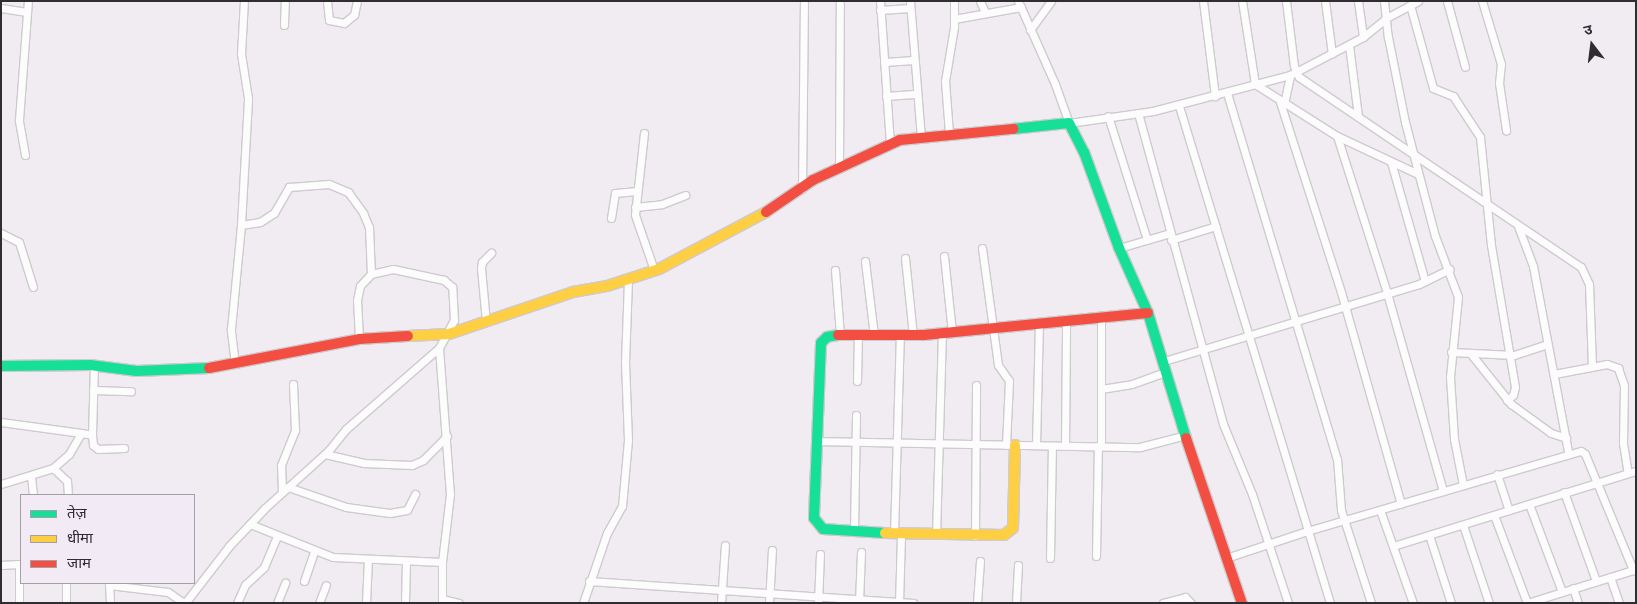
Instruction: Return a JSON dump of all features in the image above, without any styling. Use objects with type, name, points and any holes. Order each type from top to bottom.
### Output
[{"type":"street","points":[[25,155],[19,120],[28,1]]},
{"type":"street","points":[[235,364],[231,329],[241,226],[248,98],[241,54],[244,1]]},
{"type":"street","points":[[284,25],[286,1]]},
{"type":"street","points":[[327,1],[329,20],[344,23],[354,16],[357,1]]},
{"type":"street","points":[[802,189],[804,1]]},
{"type":"street","points":[[839,168],[840,1]]},
{"type":"street","points":[[880,1],[890,144]]},
{"type":"street","points":[[949,133],[945,81],[954,19],[954,1]]},
{"type":"street","points":[[980,1],[985,12]]},
{"type":"street","points":[[1030,30],[1051,1]]},
{"type":"street","points":[[1203,1],[1215,96]]},
{"type":"street","points":[[1242,1],[1255,84],[1282,103],[1337,136],[1418,174]]},
{"type":"street","points":[[1286,1],[1293,74],[1282,103],[1344,306],[1401,504]]},
{"type":"street","points":[[1325,1],[1332,54]]},
{"type":"street","points":[[1358,1],[1363,37]]},
{"type":"street","points":[[1384,1],[1385,20],[1418,174],[1435,236],[1450,269],[1459,308],[1450,377],[1454,430],[1463,485]]},
{"type":"street","points":[[1447,1],[1465,67]]},
{"type":"street","points":[[1482,1],[1501,64],[1499,83],[1506,130]]},
{"type":"street","points":[[1,366],[94,365],[164,371],[235,364],[359,339],[449,334],[573,292],[628,279],[654,270],[739,228],[802,189],[813,180],[890,144],[921,136],[1069,123],[1179,106],[1293,74],[1363,37],[1385,20],[1414,3],[1433,88],[1453,96],[1480,137],[1490,207],[1490,230],[1515,391],[1507,400]]},
{"type":"street","points":[[954,19],[1020,4],[1055,84],[1069,123],[1084,152],[1119,248],[1148,313],[1166,366],[1206,505],[1242,603]]},
{"type":"street","points":[[880,10],[910,5],[921,136]]},
{"type":"street","points":[[1,8],[27,12]]},
{"type":"street","points":[[1349,45],[1358,116]]},
{"type":"street","points":[[884,62],[914,60]]},
{"type":"street","points":[[1293,74],[1358,116],[1585,272],[1590,298],[1592,366]]},
{"type":"street","points":[[1227,93],[1337,458],[1345,521],[1371,603]]},
{"type":"street","points":[[886,96],[917,94]]},
{"type":"street","points":[[1179,106],[1330,603]]},
{"type":"street","points":[[1138,113],[1224,424],[1288,603]]},
{"type":"street","points":[[1108,116],[1147,240]]},
{"type":"street","points":[[644,133],[635,206],[638,229],[654,270]]},
{"type":"street","points":[[1337,136],[1387,293],[1443,491]]},
{"type":"street","points":[[1391,162],[1425,281]]},
{"type":"street","points":[[241,226],[260,222],[274,213],[289,188],[318,184],[335,186],[355,200],[364,213],[370,236],[371,274]]},
{"type":"street","points":[[612,218],[615,193],[638,191]]},
{"type":"street","points":[[635,206],[662,204],[685,195]]},
{"type":"street","points":[[1119,248],[1147,240],[1171,237],[1216,226]]},
{"type":"street","points":[[1518,226],[1533,266],[1568,452]]},
{"type":"street","points":[[1,233],[19,242],[33,286]]},
{"type":"street","points":[[982,248],[994,328],[998,365],[1009,381],[1013,528],[1004,535],[975,536],[898,534],[823,529],[814,518],[821,343],[827,337],[840,335],[947,333],[994,328],[1101,318],[1148,313]]},
{"type":"street","points":[[486,322],[481,268],[482,262],[491,253]]},
{"type":"street","points":[[936,535],[947,333],[944,256]]},
{"type":"street","points":[[905,258],[914,335]]},
{"type":"street","points":[[865,261],[874,335]]},
{"type":"street","points":[[110,603],[109,584],[168,592],[185,603],[250,524],[285,489],[325,454],[346,429],[439,348],[449,334],[455,308],[449,283],[393,269],[371,274],[360,286],[357,300],[359,339]]},
{"type":"street","points":[[1101,389],[1123,386],[1202,349],[1425,281],[1450,269]]},
{"type":"street","points":[[835,270],[840,335]]},
{"type":"street","points":[[583,603],[588,581],[622,506],[628,440],[624,362],[628,279]]},
{"type":"street","points":[[1096,556],[1101,318]]},
{"type":"street","points":[[1065,446],[1066,321]]},
{"type":"street","points":[[1036,445],[1038,324]]},
{"type":"street","points":[[857,381],[858,335]]},
{"type":"street","points":[[899,602],[895,442],[900,335]]},
{"type":"street","points":[[1452,352],[1508,354],[1548,344]]},
{"type":"street","points":[[439,348],[450,494],[442,562],[442,601],[459,603]]},
{"type":"street","points":[[1471,354],[1507,400],[1526,417],[1566,438]]},
{"type":"street","points":[[94,365],[93,445],[98,449],[124,448]]},
{"type":"street","points":[[1393,546],[1632,472],[1623,443],[1625,415],[1621,372],[1613,365],[1592,366],[1554,374]]},
{"type":"street","points":[[285,489],[281,465],[295,430],[293,384]]},
{"type":"street","points":[[975,536],[976,384]]},
{"type":"street","points":[[93,390],[130,391]]},
{"type":"street","points":[[854,531],[856,415]]},
{"type":"street","points":[[1,422],[92,435]]},
{"type":"street","points":[[1,484],[53,468],[69,454],[81,433]]},
{"type":"street","points":[[816,442],[856,441],[1140,447],[1186,435]]},
{"type":"street","points":[[325,454],[363,463],[412,465],[424,460],[447,436]]},
{"type":"street","points":[[1050,558],[1052,446]]},
{"type":"street","points":[[1226,558],[1307,531],[1568,452],[1581,451],[1585,454],[1634,570],[1527,603],[1494,515]]},
{"type":"street","points":[[53,468],[67,481],[68,494]]},
{"type":"street","points":[[1497,474],[1509,510]]},
{"type":"street","points":[[31,476],[33,494]]},
{"type":"street","points":[[285,489],[346,506],[390,513],[407,510],[415,494]]},
{"type":"street","points":[[1564,492],[1596,581]]},
{"type":"street","points":[[1529,504],[1562,592]]},
{"type":"street","points":[[1380,510],[1413,603]]},
{"type":"street","points":[[250,524],[332,558],[442,562]]},
{"type":"street","points":[[1463,525],[1489,603]]},
{"type":"street","points":[[1429,535],[1452,603]]},
{"type":"street","points":[[236,603],[245,585],[264,566],[277,536]]},
{"type":"street","points":[[721,603],[726,545]]},
{"type":"street","points":[[768,603],[772,550]]},
{"type":"street","points":[[304,581],[314,552]]},
{"type":"street","points":[[859,601],[861,552]]},
{"type":"street","points":[[818,600],[820,554]]},
{"type":"street","points":[[366,603],[368,559]]},
{"type":"street","points":[[1,565],[20,561],[19,603]]},
{"type":"street","points":[[977,603],[980,561]]},
{"type":"street","points":[[405,603],[406,562]]},
{"type":"street","points":[[1016,603],[1018,565]]},
{"type":"street","points":[[1610,577],[1620,603]]},
{"type":"street","points":[[588,581],[769,593],[818,600],[913,603]]},
{"type":"street","points":[[277,603],[285,583]]},
{"type":"street","points":[[66,584],[66,603]]},
{"type":"street","points":[[319,603],[326,586]]},
{"type":"street","points":[[1573,588],[1578,603]]},
{"type":"street","points":[[1163,603],[1184,597],[1191,603]]},
{"type":"traffic: fast","points":[[1013,129],[1069,123],[1084,152],[1119,248],[1148,313],[1186,438]]},
{"type":"traffic: fast","points":[[838,335],[827,337],[821,343],[814,518],[823,529],[885,533]]},
{"type":"traffic: fast","points":[[1,366],[90,365],[137,371],[209,368]]},
{"type":"traffic: slow","points":[[408,336],[449,334],[573,292],[607,286],[659,269],[766,212]]},
{"type":"traffic: slow","points":[[885,533],[1004,535],[1013,528],[1015,445]]},
{"type":"traffic: jam","points":[[766,212],[813,180],[900,140],[1013,129]]},
{"type":"traffic: jam","points":[[838,335],[924,335],[1148,313]]},
{"type":"traffic: jam","points":[[209,368],[359,339],[408,336]]},
{"type":"traffic: jam","points":[[1186,438],[1242,603]]}]
